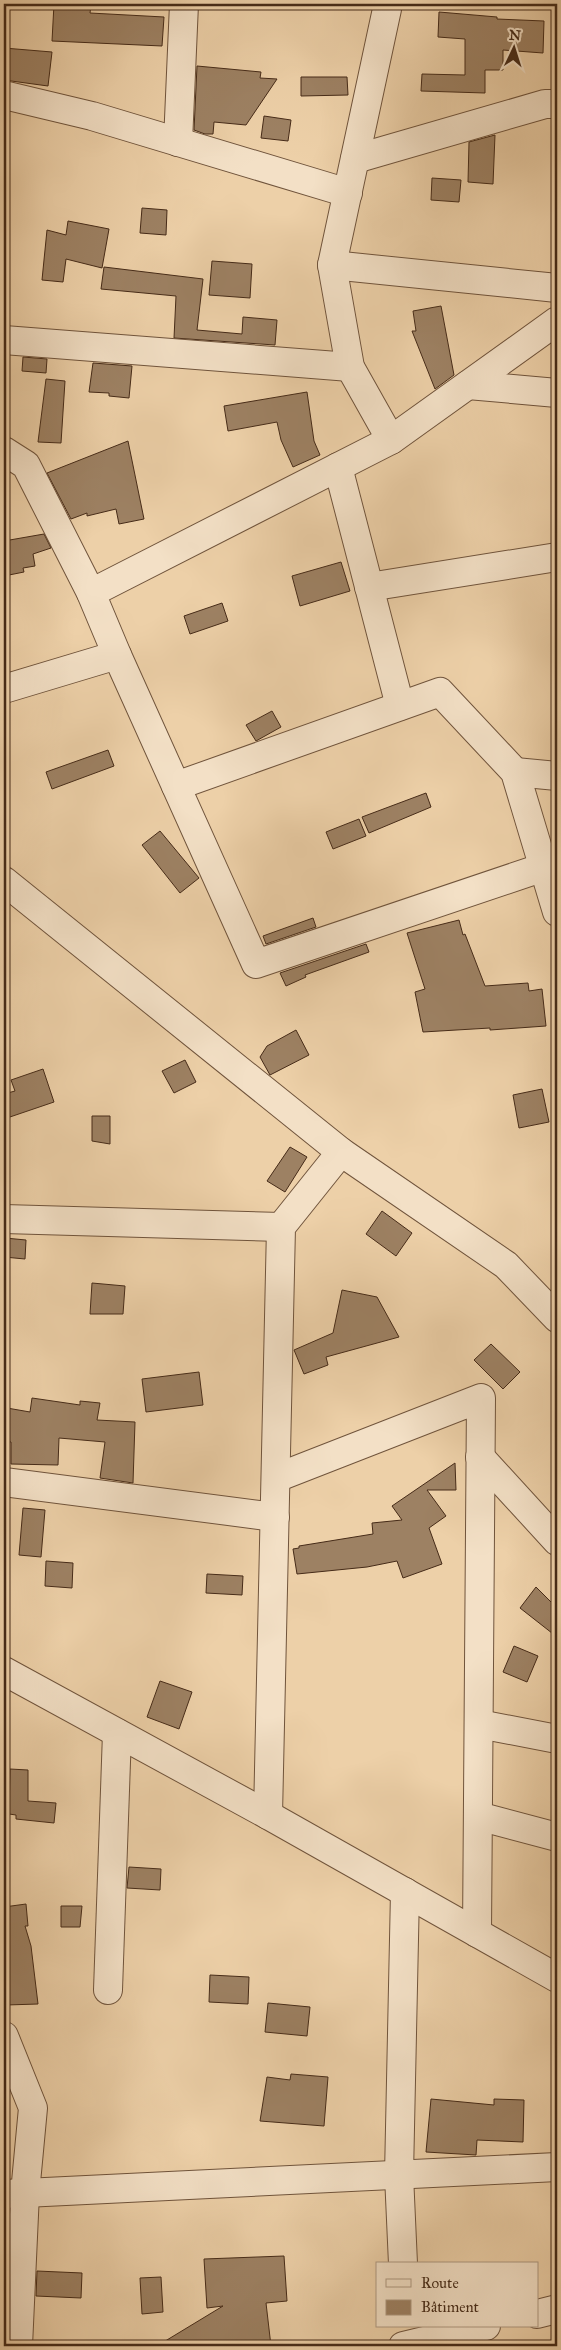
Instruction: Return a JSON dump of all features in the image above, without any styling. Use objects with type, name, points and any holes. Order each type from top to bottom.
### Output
[{"type":"street","points":[[178,142],[184,4]]},
{"type":"street","points":[[387,9],[332,265],[350,367],[391,440]]},
{"type":"street","points":[[4,95],[92,116],[348,193]]},
{"type":"street","points":[[355,158],[545,104],[557,104]]},
{"type":"street","points":[[332,265],[557,288]]},
{"type":"street","points":[[91,593],[391,440],[557,321]]},
{"type":"street","points":[[4,340],[350,367]]},
{"type":"street","points":[[468,385],[557,393]]},
{"type":"street","points":[[4,451],[26,465],[91,593],[256,964],[544,867]]},
{"type":"street","points":[[338,467],[400,706]]},
{"type":"street","points":[[369,587],[557,557]]},
{"type":"street","points":[[4,689],[117,655]]},
{"type":"street","points":[[176,786],[440,692],[515,772],[557,912]]},
{"type":"street","points":[[515,772],[557,776]]},
{"type":"street","points":[[10,891],[341,1152],[506,1265],[557,1318]]},
{"type":"street","points":[[268,1816],[281,1227],[341,1152]]},
{"type":"street","points":[[4,1219],[281,1227]]},
{"type":"street","points":[[276,1478],[481,1398],[477,1932]]},
{"type":"street","points":[[480,1457],[557,1541]]},
{"type":"street","points":[[4,1482],[275,1517]]},
{"type":"street","points":[[4,1671],[557,1978]]},
{"type":"street","points":[[478,1724],[557,1739]]},
{"type":"street","points":[[108,1990],[117,1733]]},
{"type":"street","points":[[478,1816],[557,1837]]},
{"type":"street","points":[[403,2262],[399,2175],[405,1892]]},
{"type":"street","points":[[4,2036],[33,2108],[14,2193],[18,2346]]},
{"type":"street","points":[[14,2193],[557,2167]]},
{"type":"street","points":[[538,2314],[557,2309]]},
{"type":"street","points":[[406,2341],[475,2328]]},
{"type":"building","points":[[54,4],[91,5],[90,13],[164,17],[162,46],[52,41]]},
{"type":"building","points":[[439,12],[497,17],[497,19],[544,21],[543,53],[503,50],[503,70],[485,70],[485,93],[421,91],[422,74],[465,75],[465,39],[438,37]]},
{"type":"building","points":[[4,48],[52,52],[48,86],[4,80]]},
{"type":"building","points":[[197,66],[261,72],[260,78],[277,79],[246,125],[214,122],[213,134],[205,134],[194,130]]},
{"type":"building","points":[[301,77],[347,77],[348,95],[301,96]]},
{"type":"building","points":[[264,116],[291,120],[288,141],[261,138]]},
{"type":"building","points":[[495,135],[493,184],[468,182],[469,142]]},
{"type":"building","points":[[432,178],[461,180],[459,202],[431,200]]},
{"type":"building","points":[[142,208],[167,210],[166,235],[140,233]]},
{"type":"building","points":[[68,221],[109,229],[102,268],[66,259],[63,282],[42,280],[47,230],[66,235]]},
{"type":"building","points":[[212,261],[252,264],[250,298],[209,295]]},
{"type":"building","points":[[104,267],[203,279],[197,330],[242,334],[243,317],[277,320],[275,345],[174,338],[176,296],[101,289]]},
{"type":"building","points":[[441,306],[454,375],[435,389],[412,331],[416,331],[413,311]]},
{"type":"building","points":[[23,357],[47,359],[46,373],[22,371]]},
{"type":"building","points":[[93,363],[132,366],[129,398],[109,396],[109,393],[89,392]]},
{"type":"building","points":[[46,379],[65,381],[61,443],[38,442]]},
{"type":"building","points":[[307,392],[314,441],[320,455],[293,467],[281,440],[277,422],[228,431],[224,406]]},
{"type":"building","points":[[128,441],[144,519],[119,524],[116,509],[87,516],[87,513],[71,519],[47,473]]},
{"type":"building","points":[[44,534],[51,548],[33,554],[35,566],[23,568],[24,572],[4,576],[4,541]]},
{"type":"building","points":[[341,562],[350,591],[300,606],[292,576]]},
{"type":"building","points":[[222,603],[228,621],[190,634],[184,616]]},
{"type":"building","points":[[272,711],[281,727],[256,741],[246,725]]},
{"type":"building","points":[[108,750],[114,766],[52,789],[46,772]]},
{"type":"building","points":[[426,793],[431,807],[369,833],[362,817]]},
{"type":"building","points":[[359,819],[366,836],[333,849],[326,832]]},
{"type":"building","points":[[160,831],[199,878],[180,893],[142,845]]},
{"type":"building","points":[[313,918],[316,927],[266,944],[263,936]]},
{"type":"building","points":[[459,920],[463,935],[465,934],[485,986],[528,983],[529,991],[542,989],[546,1026],[423,1032],[415,992],[425,989],[407,933]]},
{"type":"building","points":[[366,944],[369,952],[305,975],[306,977],[286,986],[280,973]]},
{"type":"building","points":[[296,1030],[309,1055],[270,1075],[260,1057],[267,1046]]},
{"type":"building","points":[[185,1060],[196,1082],[174,1093],[162,1071]]},
{"type":"building","points":[[43,1069],[54,1102],[4,1119],[4,1094],[15,1091],[11,1080]]},
{"type":"building","points":[[542,1089],[549,1122],[519,1128],[513,1095]]},
{"type":"building","points":[[92,1116],[110,1116],[110,1144],[92,1141]]},
{"type":"building","points":[[290,1147],[307,1157],[285,1192],[267,1181]]},
{"type":"building","points":[[382,1211],[412,1233],[396,1256],[366,1234]]},
{"type":"building","points":[[5,1238],[26,1240],[25,1259],[4,1257]]},
{"type":"building","points":[[92,1283],[125,1286],[123,1314],[90,1314]]},
{"type":"building","points":[[342,1290],[377,1297],[399,1337],[326,1357],[328,1365],[304,1374],[294,1350],[333,1333]]},
{"type":"building","points":[[491,1344],[520,1372],[503,1389],[474,1360]]},
{"type":"building","points":[[199,1372],[203,1405],[146,1412],[142,1379]]},
{"type":"building","points":[[32,1398],[80,1405],[80,1401],[100,1403],[97,1420],[135,1422],[133,1483],[100,1478],[105,1442],[59,1438],[58,1465],[11,1464],[11,1442],[4,1441],[7,1408],[30,1412]]},
{"type":"building","points":[[455,1463],[456,1490],[427,1490],[446,1516],[429,1528],[442,1564],[403,1578],[397,1561],[367,1567],[297,1574],[293,1549],[299,1548],[299,1546],[373,1534],[372,1523],[402,1520],[392,1506]]},
{"type":"building","points":[[23,1508],[45,1510],[41,1557],[19,1555]]},
{"type":"building","points":[[46,1561],[73,1563],[72,1588],[45,1586]]},
{"type":"building","points":[[207,1574],[243,1576],[242,1595],[206,1593]]},
{"type":"building","points":[[536,1587],[557,1608],[557,1637],[520,1608]]},
{"type":"building","points":[[514,1646],[538,1656],[527,1682],[503,1672]]},
{"type":"building","points":[[160,1681],[192,1692],[179,1729],[147,1717]]},
{"type":"building","points":[[10,1769],[28,1770],[28,1801],[56,1803],[54,1823],[16,1819],[16,1815],[9,1814]]},
{"type":"building","points":[[129,1867],[161,1869],[160,1890],[127,1888]]},
{"type":"building","points":[[26,1904],[28,1926],[25,1926],[31,1946],[38,2004],[6,2005],[4,1907]]},
{"type":"building","points":[[61,1906],[82,1906],[80,1927],[61,1927]]},
{"type":"building","points":[[210,1975],[249,1977],[248,2004],[209,2002]]},
{"type":"building","points":[[268,2003],[310,2007],[307,2036],[265,2032]]},
{"type":"building","points":[[291,2074],[328,2077],[324,2126],[260,2121],[267,2077],[290,2080]]},
{"type":"building","points":[[431,2099],[494,2105],[494,2099],[524,2100],[523,2142],[477,2140],[476,2155],[426,2152]]},
{"type":"building","points":[[284,2256],[287,2301],[266,2303],[271,2346],[157,2346],[223,2306],[207,2308],[204,2259]]},
{"type":"building","points":[[37,2271],[82,2273],[81,2298],[36,2296]]},
{"type":"building","points":[[161,2277],[163,2312],[142,2314],[140,2278]]}]
